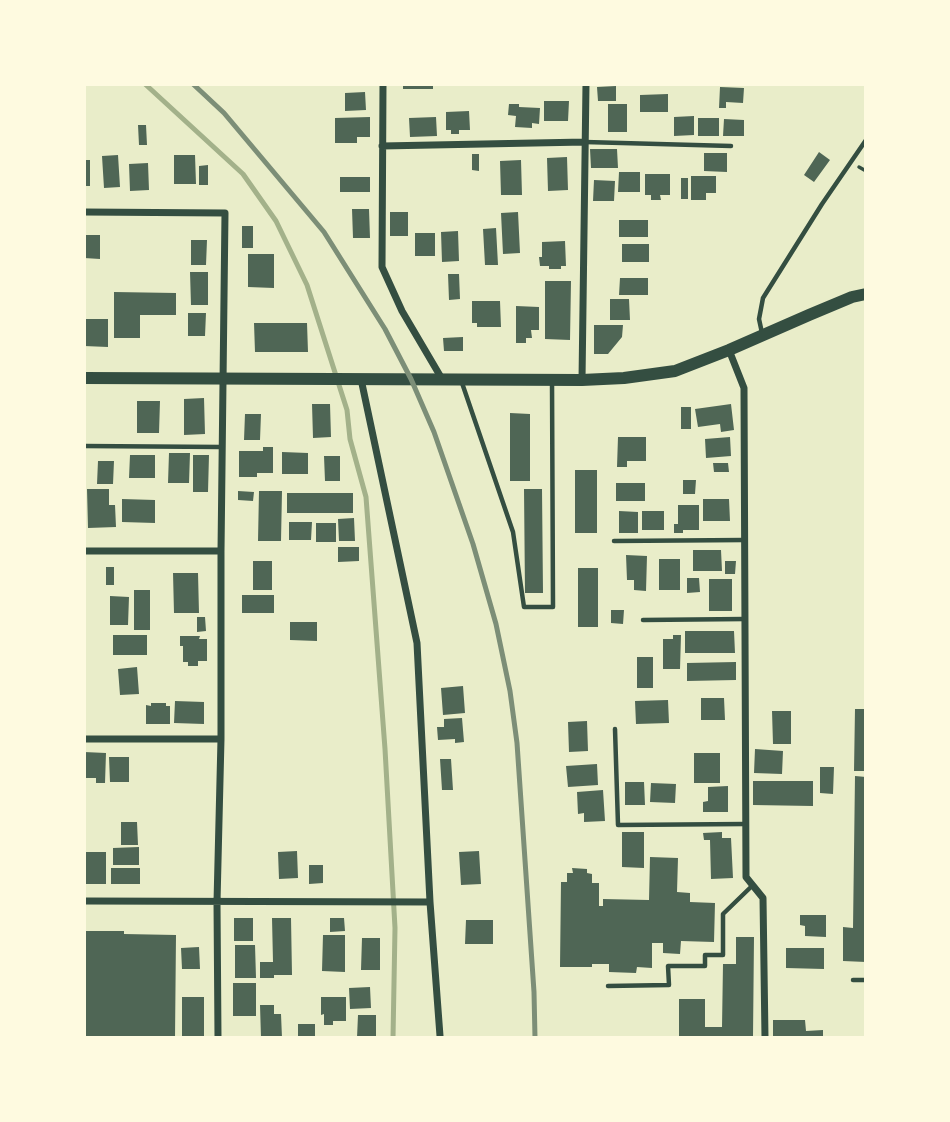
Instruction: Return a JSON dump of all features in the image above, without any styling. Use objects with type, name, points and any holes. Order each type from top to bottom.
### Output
[{"type":"street","points":[[383,84],[382,267],[402,311],[442,379]]},
{"type":"street","points":[[582,380],[586,84]]},
{"type":"street","points":[[382,146],[585,142]]},
{"type":"street","points":[[84,212],[225,213],[221,447],[221,739],[217,902],[218,1038]]},
{"type":"street","points":[[84,378],[624,378],[675,371],[866,294]]},
{"type":"street","points":[[729,350],[744,387],[746,877],[763,898],[765,1038]]},
{"type":"street","points":[[361,379],[417,643],[430,902],[440,1036]]},
{"type":"street","points":[[84,551],[221,551]]},
{"type":"street","points":[[84,739],[221,739]]},
{"type":"street","points":[[84,901],[430,902]]},
{"type":"lane","points":[[762,334],[759,319],[763,298],[866,140]]},
{"type":"lane","points":[[585,142],[731,146]]},
{"type":"lane","points":[[460,379],[513,532],[524,607],[553,607],[552,380]]},
{"type":"lane","points":[[84,446],[221,447]]},
{"type":"lane","points":[[614,541],[744,540]]},
{"type":"lane","points":[[643,620],[745,619]]},
{"type":"lane","points":[[615,729],[618,825],[746,824]]},
{"type":"lane","points":[[608,986],[668,985],[668,966],[705,965],[705,955],[723,955],[723,915],[753,885]]},
{"type":"lane","points":[[853,980],[866,980]]},
{"type":"building","points":[[403,84],[433,84],[433,89],[403,89]]},
{"type":"building","points":[[616,86],[616,101],[598,101],[597,87]]},
{"type":"building","points":[[720,87],[744,88],[743,103],[726,102],[726,108],[719,108]]},
{"type":"building","points":[[365,92],[366,110],[345,111],[345,93]]},
{"type":"building","points":[[668,94],[668,112],[640,112],[640,95]]},
{"type":"building","points":[[544,101],[569,101],[568,121],[544,121]]},
{"type":"building","points":[[509,104],[540,108],[539,124],[532,123],[532,128],[515,127],[516,116],[508,115]]},
{"type":"building","points":[[608,104],[627,104],[627,132],[608,132]]},
{"type":"building","points":[[469,111],[470,130],[459,130],[459,134],[451,134],[451,130],[446,130],[446,112]]},
{"type":"building","points":[[694,116],[694,135],[674,136],[674,117]]},
{"type":"building","points":[[370,117],[370,137],[357,137],[357,143],[335,143],[335,118]]},
{"type":"building","points":[[436,117],[437,136],[410,137],[409,118]]},
{"type":"building","points":[[698,118],[719,118],[719,136],[698,136]]},
{"type":"building","points":[[724,119],[744,120],[744,136],[723,136]]},
{"type":"building","points":[[138,125],[146,125],[147,145],[139,145]]},
{"type":"building","points":[[590,149],[617,149],[618,168],[591,168]]},
{"type":"building","points":[[819,152],[830,160],[814,182],[804,175]]},
{"type":"building","points":[[704,153],[727,153],[727,172],[704,171]]},
{"type":"building","points":[[472,154],[479,154],[479,171],[472,170]]},
{"type":"building","points":[[118,155],[120,187],[104,188],[102,156]]},
{"type":"building","points":[[174,155],[195,155],[196,184],[174,184]]},
{"type":"building","points":[[567,157],[568,190],[548,191],[547,158]]},
{"type":"building","points":[[84,160],[90,160],[90,186],[84,186]]},
{"type":"building","points":[[521,160],[522,195],[501,195],[500,161]]},
{"type":"building","points":[[148,163],[149,190],[130,191],[129,164]]},
{"type":"building","points":[[208,165],[208,185],[199,185],[199,166]]},
{"type":"building","points":[[619,172],[640,172],[640,192],[618,192]]},
{"type":"building","points":[[645,174],[670,174],[670,195],[660,195],[661,200],[651,200],[651,195],[645,195]]},
{"type":"building","points":[[691,176],[716,176],[716,193],[706,193],[706,200],[691,200]]},
{"type":"building","points":[[340,177],[370,177],[370,192],[340,192]]},
{"type":"building","points":[[681,178],[688,178],[688,199],[681,199]]},
{"type":"building","points":[[594,180],[615,181],[614,201],[593,201]]},
{"type":"building","points":[[352,209],[369,209],[370,238],[353,238]]},
{"type":"building","points":[[390,212],[408,212],[408,236],[390,236]]},
{"type":"building","points":[[518,212],[520,253],[503,254],[501,213]]},
{"type":"building","points":[[619,220],[648,220],[648,237],[619,237]]},
{"type":"building","points":[[242,226],[253,226],[253,248],[242,248]]},
{"type":"building","points":[[496,228],[498,265],[485,265],[483,229]]},
{"type":"building","points":[[458,231],[459,261],[442,262],[441,232]]},
{"type":"building","points":[[415,233],[435,233],[435,256],[415,256]]},
{"type":"building","points":[[84,235],[100,235],[100,259],[84,258]]},
{"type":"building","points":[[191,240],[207,240],[206,265],[191,265]]},
{"type":"building","points":[[565,241],[566,266],[549,269],[549,266],[540,266],[542,242]]},
{"type":"building","points":[[622,244],[649,244],[649,262],[622,262]]},
{"type":"building","points":[[248,254],[274,254],[274,288],[248,287]]},
{"type":"building","points":[[190,272],[208,272],[208,305],[191,305]]},
{"type":"building","points":[[448,274],[459,274],[460,299],[449,300]]},
{"type":"building","points":[[620,278],[648,278],[648,295],[619,295]]},
{"type":"building","points":[[545,281],[571,281],[570,340],[545,339]]},
{"type":"building","points":[[114,292],[176,293],[176,315],[140,315],[140,338],[114,338]]},
{"type":"building","points":[[610,299],[629,299],[630,320],[610,320]]},
{"type":"building","points":[[472,301],[500,301],[501,327],[477,327],[477,323],[472,323]]},
{"type":"building","points":[[516,306],[539,307],[539,330],[531,330],[532,338],[526,338],[526,343],[516,343]]},
{"type":"building","points":[[188,313],[206,313],[205,336],[188,336]]},
{"type":"building","points":[[84,319],[108,319],[108,347],[84,346]]},
{"type":"building","points":[[254,323],[307,323],[308,352],[255,352]]},
{"type":"building","points":[[594,325],[623,325],[622,337],[608,354],[594,354]]},
{"type":"building","points":[[463,337],[463,351],[444,351],[443,338]]},
{"type":"building","points":[[204,398],[205,434],[184,435],[184,399]]},
{"type":"building","points":[[137,401],[160,401],[159,433],[137,433]]},
{"type":"building","points":[[312,404],[330,404],[331,437],[313,438]]},
{"type":"building","points":[[731,404],[734,430],[721,432],[720,424],[698,427],[695,409]]},
{"type":"building","points":[[681,407],[691,407],[691,429],[681,429]]},
{"type":"building","points":[[510,413],[530,414],[530,481],[510,481]]},
{"type":"building","points":[[245,414],[261,414],[260,440],[244,440]]},
{"type":"building","points":[[618,437],[646,437],[646,461],[627,461],[627,467],[617,467]]},
{"type":"building","points":[[730,437],[731,456],[706,458],[705,439]]},
{"type":"building","points":[[263,447],[273,447],[273,473],[257,473],[257,477],[239,477],[239,451],[263,451]]},
{"type":"building","points":[[282,452],[308,453],[308,474],[282,474]]},
{"type":"building","points":[[169,453],[190,453],[189,483],[168,483]]},
{"type":"building","points":[[130,455],[155,455],[155,478],[129,478]]},
{"type":"building","points":[[193,455],[209,455],[208,492],[193,492]]},
{"type":"building","points":[[324,456],[340,456],[340,481],[325,481]]},
{"type":"building","points":[[98,461],[114,461],[113,484],[97,484]]},
{"type":"building","points":[[713,463],[728,463],[729,472],[714,472]]},
{"type":"building","points":[[575,470],[597,470],[597,533],[575,533]]},
{"type":"building","points":[[683,480],[696,480],[695,494],[683,494]]},
{"type":"building","points":[[616,483],[645,483],[645,501],[616,501]]},
{"type":"building","points":[[87,489],[109,489],[109,505],[115,505],[116,527],[88,528]]},
{"type":"building","points":[[524,489],[542,489],[543,593],[525,593]]},
{"type":"building","points":[[238,491],[254,492],[253,501],[238,500]]},
{"type":"building","points":[[259,491],[282,491],[281,541],[258,541]]},
{"type":"building","points":[[287,493],[353,493],[353,513],[287,513]]},
{"type":"building","points":[[122,499],[155,500],[155,523],[122,522]]},
{"type":"building","points":[[703,499],[729,499],[730,521],[703,521]]},
{"type":"building","points":[[678,505],[699,505],[699,530],[674,533],[674,524],[678,524]]},
{"type":"building","points":[[619,511],[638,512],[638,533],[619,533]]},
{"type":"building","points":[[642,511],[664,511],[664,530],[642,530]]},
{"type":"building","points":[[354,518],[355,541],[339,541],[338,519]]},
{"type":"building","points":[[289,522],[312,522],[311,540],[289,540]]},
{"type":"building","points":[[316,523],[336,523],[336,542],[316,542]]},
{"type":"building","points":[[338,547],[359,547],[359,561],[338,562]]},
{"type":"building","points":[[693,550],[721,550],[722,571],[693,571]]},
{"type":"building","points":[[626,555],[647,556],[646,591],[634,590],[634,580],[627,580]]},
{"type":"building","points":[[659,559],[680,559],[680,590],[659,590]]},
{"type":"building","points":[[253,561],[272,561],[272,590],[253,590]]},
{"type":"building","points":[[725,561],[736,561],[735,574],[725,574]]},
{"type":"building","points":[[106,567],[114,567],[114,585],[106,585]]},
{"type":"building","points":[[578,568],[598,568],[598,627],[578,627]]},
{"type":"building","points":[[173,573],[198,573],[199,613],[174,613]]},
{"type":"building","points":[[687,578],[699,578],[700,592],[687,593]]},
{"type":"building","points":[[709,579],[732,579],[732,611],[709,611]]},
{"type":"building","points":[[134,590],[150,590],[150,630],[134,630]]},
{"type":"building","points":[[242,595],[274,595],[274,613],[242,613]]},
{"type":"building","points":[[110,596],[129,597],[128,625],[110,625]]},
{"type":"building","points":[[611,610],[624,610],[623,624],[611,623]]},
{"type":"building","points":[[197,617],[205,617],[206,631],[197,632]]},
{"type":"building","points":[[290,622],[317,622],[317,641],[290,640]]},
{"type":"building","points":[[685,631],[734,631],[735,653],[685,653]]},
{"type":"building","points":[[113,635],[147,635],[147,655],[113,655]]},
{"type":"building","points":[[673,635],[681,635],[680,669],[663,669],[663,639],[673,639]]},
{"type":"building","points":[[180,636],[200,636],[199,639],[207,639],[207,661],[198,661],[198,666],[188,666],[188,662],[183,662]]},
{"type":"building","points":[[637,657],[653,657],[653,688],[637,688]]},
{"type":"building","points":[[736,662],[736,680],[687,681],[687,663]]},
{"type":"building","points":[[137,667],[139,694],[120,695],[118,669]]},
{"type":"building","points":[[463,686],[465,713],[443,715],[441,688]]},
{"type":"building","points":[[701,698],[724,698],[725,720],[701,720]]},
{"type":"building","points":[[668,700],[669,723],[636,724],[635,701]]},
{"type":"building","points":[[175,701],[204,702],[204,724],[174,723]]},
{"type":"building","points":[[151,703],[166,703],[166,706],[170,706],[170,724],[146,724],[146,705],[151,706]]},
{"type":"building","points":[[855,709],[866,709],[866,771],[854,771]]},
{"type":"building","points":[[772,711],[791,711],[791,744],[773,744]]},
{"type":"building","points":[[462,718],[464,742],[455,743],[455,739],[438,740],[437,727],[444,727],[444,719]]},
{"type":"building","points":[[587,721],[588,751],[569,752],[568,722]]},
{"type":"building","points":[[755,749],[783,751],[782,774],[754,773]]},
{"type":"building","points":[[84,752],[106,753],[105,783],[96,783],[96,778],[84,778]]},
{"type":"building","points":[[694,753],[720,753],[720,783],[694,783]]},
{"type":"building","points":[[109,757],[129,757],[129,782],[110,782]]},
{"type":"building","points":[[440,759],[451,759],[453,790],[442,790]]},
{"type":"building","points":[[597,764],[598,785],[568,787],[566,766]]},
{"type":"building","points":[[820,767],[834,767],[833,794],[820,793]]},
{"type":"building","points":[[855,776],[866,777],[866,962],[843,961],[843,927],[853,928]]},
{"type":"building","points":[[753,781],[813,781],[813,806],[753,805]]},
{"type":"building","points":[[625,782],[644,782],[645,805],[625,805]]},
{"type":"building","points":[[651,783],[676,784],[675,803],[650,802]]},
{"type":"building","points":[[728,786],[728,812],[703,812],[703,802],[708,801],[708,787]]},
{"type":"building","points":[[603,790],[605,821],[584,822],[584,813],[578,814],[577,792]]},
{"type":"building","points":[[121,822],[137,822],[138,845],[121,845]]},
{"type":"building","points":[[622,832],[644,832],[644,868],[622,867]]},
{"type":"building","points":[[722,832],[722,838],[731,838],[733,878],[711,879],[710,840],[704,840],[703,833]]},
{"type":"building","points":[[139,847],[139,865],[113,865],[113,848]]},
{"type":"building","points":[[297,851],[298,878],[279,879],[278,852]]},
{"type":"building","points":[[479,851],[481,884],[461,885],[459,852]]},
{"type":"building","points":[[84,852],[106,852],[106,884],[84,884]]},
{"type":"building","points":[[650,857],[678,858],[677,892],[690,893],[690,902],[715,903],[714,942],[681,941],[680,954],[663,953],[663,943],[652,943],[652,968],[637,967],[636,973],[609,972],[609,964],[560,967],[561,882],[567,882],[567,873],[573,873],[572,868],[587,869],[587,873],[592,874],[592,883],[599,883],[599,906],[603,906],[603,899],[649,900]]},
{"type":"building","points":[[309,865],[323,865],[323,883],[309,884]]},
{"type":"building","points":[[111,868],[140,868],[140,884],[111,884]]},
{"type":"building","points":[[800,915],[826,915],[826,937],[805,936],[805,926],[800,925]]},
{"type":"building","points":[[234,918],[253,918],[253,941],[234,941]]},
{"type":"building","points":[[272,918],[291,918],[292,975],[260,978],[260,962],[273,962]]},
{"type":"building","points":[[330,918],[344,918],[345,931],[330,932]]},
{"type":"building","points":[[466,920],[493,920],[493,944],[465,944]]},
{"type":"building","points":[[84,931],[176,935],[175,1038],[84,1038]]},
{"type":"building","points":[[323,935],[345,935],[345,972],[322,971]]},
{"type":"building","points":[[736,937],[754,937],[753,1036],[679,1036],[679,999],[705,999],[705,1027],[722,1027],[723,964],[736,964]]},
{"type":"building","points":[[362,938],[380,938],[380,970],[361,970]]},
{"type":"building","points":[[235,945],[255,945],[256,978],[235,978]]},
{"type":"building","points":[[199,947],[200,969],[182,969],[181,948]]},
{"type":"building","points":[[786,948],[824,948],[824,969],[786,968]]},
{"type":"building","points":[[233,983],[256,983],[256,1016],[233,1016]]},
{"type":"building","points":[[370,987],[371,1008],[350,1009],[349,988]]},
{"type":"building","points":[[182,997],[204,997],[204,1038],[182,1038]]},
{"type":"building","points":[[321,997],[346,997],[346,1021],[333,1021],[333,1025],[324,1025]]},
{"type":"building","points":[[260,1005],[274,1005],[274,1014],[281,1014],[282,1038],[261,1038]]},
{"type":"building","points":[[358,1015],[376,1015],[376,1038],[357,1038]]},
{"type":"building","points":[[773,1020],[805,1020],[806,1031],[823,1030],[823,1038],[773,1038]]},
{"type":"building","points":[[298,1024],[315,1024],[315,1038],[298,1038]]},
{"type":"waterway","points":[[145,84],[243,174],[276,221],[307,285],[347,410],[350,439],[366,497],[385,749],[395,928],[393,1038]]},
{"type":"railway","points":[[193,84],[224,113],[324,232],[385,329],[434,432],[473,544],[496,624],[510,691],[517,743],[535,1038]]}]
